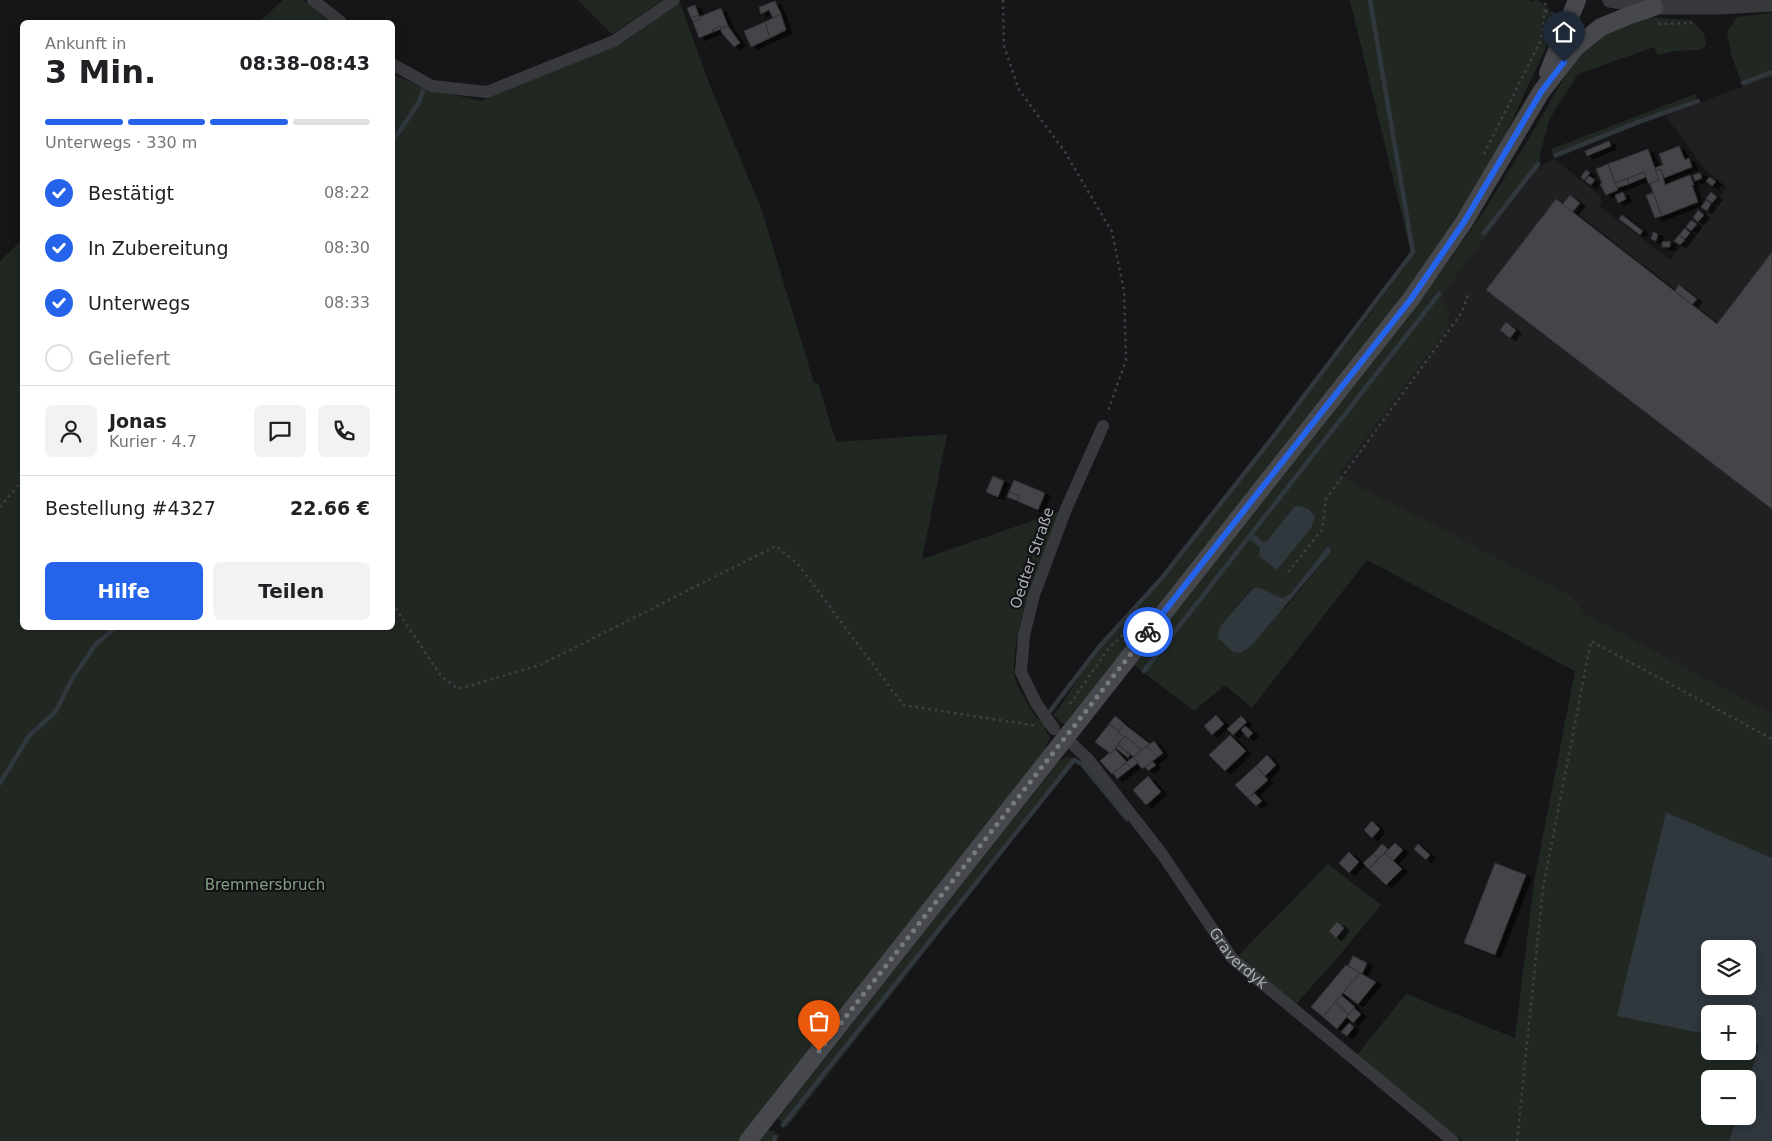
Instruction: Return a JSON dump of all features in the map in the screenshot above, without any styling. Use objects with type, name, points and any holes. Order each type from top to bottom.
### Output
[{"type":"main road","points":[[1541,92],[1577,0]]},
{"type":"main road","points":[[748,1141],[1060,733],[1411,299],[1464,222],[1541,92],[1576,47],[1601,27],[1654,7]]},
{"type":"street","points":[[313,0],[338,20]]},
{"type":"street","points":[[395,66],[432,86],[487,92],[614,41],[674,0]]},
{"type":"street","points":[[1610,0],[1654,7],[1719,7],[1772,4]]},
{"type":"street","name":"Oedter Straße","points":[[1060,733],[1036,702],[1020,672],[1024,635],[1040,578],[1066,510],[1103,426]]},
{"type":"street","name":"Graverdyk","points":[[1060,733],[1088,759],[1162,854],[1232,958],[1453,1141]]},
{"type":"path","points":[[1003,0],[1004,46],[1020,90],[1066,152],[1112,232],[1124,291],[1126,360],[1103,426]]},
{"type":"path","points":[[1481,160],[1541,40],[1546,0]]},
{"type":"path","points":[[1288,572],[1322,530],[1326,499],[1462,312],[1470,292]]},
{"type":"path","points":[[0,507],[20,483]]},
{"type":"path","points":[[395,607],[441,676],[458,689],[540,665],[776,546],[798,564],[903,705],[1060,733]]},
{"type":"path","points":[[1069,705],[1109,648],[1136,622]]},
{"type":"path","points":[[1517,1141],[1543,888],[1590,641],[1772,739]]},
{"type":"shaded area","points":[[1772,76],[1772,714],[1586,614],[1570,595],[1366,490],[1339,474],[1447,329],[1439,298],[1539,166],[1554,159],[1600,195],[1602,202],[1599,206],[1670,260],[1727,187],[1705,170],[1665,115]]},
{"type":"shaded area","points":[[1299,506],[1309,509],[1315,517],[1311,528],[1277,570],[1261,558],[1259,555],[1260,548],[1250,539],[1254,534],[1263,542],[1266,542],[1294,507]]},
{"type":"shaded area","points":[[1327,547],[1330,547],[1331,552],[1251,646],[1241,653],[1233,652],[1219,639],[1218,632],[1222,624],[1253,588],[1261,588],[1284,598],[1291,593]]},
{"type":"shaded area","points":[[1666,812],[1772,858],[1772,1141],[1729,1141],[1734,1125],[1756,1125],[1756,1070],[1752,1070],[1759,1045],[1756,1044],[1756,1005],[1701,1005],[1701,1033],[1617,1016]]},
{"type":"green space","points":[[283,0],[303,0],[328,20],[261,20]]},
{"type":"green space","points":[[578,0],[662,0],[612,34]]},
{"type":"green space","points":[[1350,0],[1526,0],[1533,2],[1537,0],[1549,8],[1553,22],[1548,43],[1507,132],[1472,193],[1398,303],[1067,725],[1053,715],[1081,673],[1101,646],[1147,598],[1367,318],[1412,257]]},
{"type":"green space","name":"Bremmersbruch","points":[[680,3],[709,83],[761,208],[814,383],[818,383],[837,442],[947,434],[922,559],[1061,511],[1029,594],[1017,639],[1014,660],[1016,682],[1037,719],[1050,718],[1045,729],[1050,737],[1045,750],[739,1141],[0,1141],[0,261],[20,242],[20,630],[395,630],[395,75],[424,88],[481,101],[620,45]]},
{"type":"green space","points":[[1772,13],[1772,76],[1743,87],[1732,57],[1727,32],[1737,17]]},
{"type":"green space","points":[[1649,17],[1691,20],[1704,33],[1706,45],[1699,50],[1675,51],[1658,55],[1654,47],[1578,74],[1550,118],[1540,154],[1539,166],[1440,298],[1448,309],[1447,329],[1339,474],[1366,490],[1570,595],[1586,614],[1772,714],[1772,858],[1666,812],[1618,1016],[1701,1033],[1701,1060],[1755,1060],[1752,1070],[1701,1070],[1701,1125],[1734,1125],[1729,1141],[1463,1141],[1357,1055],[1406,994],[1515,1038],[1534,882],[1575,671],[1367,560],[1252,708],[1225,685],[1194,711],[1134,665],[1436,279],[1482,214],[1527,142],[1573,62],[1604,32]],"holes":[[[1294,507],[1309,509],[1315,517],[1259,555],[1260,548],[1251,539],[1254,535],[1263,542],[1266,542]],[[1327,547],[1330,547],[1331,552],[1286,607],[1218,632],[1222,624],[1252,588],[1260,588],[1284,598],[1291,593]]]},
{"type":"green space","points":[[1695,94],[1698,103],[1554,159],[1551,149]]},
{"type":"green space","points":[[1067,757],[1077,759],[787,1127],[778,1118],[1059,761]]},
{"type":"green space","points":[[1328,864],[1381,905],[1296,1004],[1239,955]]},
{"type":"green space","points":[[1756,1044],[1759,1045],[1756,1055]]},
{"type":"green space","points":[[770,1130],[780,1135],[777,1141],[757,1141],[764,1132]]},
{"type":"building","points":[[775,1],[781,14],[773,18],[769,10],[761,14],[759,7]]},
{"type":"building","points":[[695,5],[699,15],[691,18],[687,8]]},
{"type":"building","points":[[721,8],[728,26],[721,29],[720,26],[712,30],[713,32],[699,38],[693,22],[700,19],[699,17]]},
{"type":"building","points":[[781,14],[786,30],[770,38],[765,22]]},
{"type":"building","points":[[699,15],[700,19],[693,22],[691,18]]},
{"type":"building","points":[[765,22],[770,38],[751,47],[744,31]]},
{"type":"building","points":[[720,26],[721,29],[713,32],[712,30]]},
{"type":"building","points":[[728,26],[740,43],[734,47],[721,32],[721,29]]},
{"type":"building","points":[[1609,141],[1611,146],[1587,156],[1585,151]]},
{"type":"building","points":[[1679,146],[1685,160],[1689,158],[1692,167],[1664,178],[1661,169],[1656,171],[1654,168],[1663,165],[1659,154]]},
{"type":"building","points":[[1648,149],[1659,180],[1649,184],[1644,172],[1615,183],[1608,164]]},
{"type":"building","points":[[1608,164],[1618,190],[1606,195],[1600,184],[1602,183],[1596,169]]},
{"type":"building","points":[[1661,169],[1665,185],[1690,175],[1698,202],[1662,216],[1650,184],[1659,180],[1656,171]]},
{"type":"building","points":[[1586,170],[1590,173],[1584,180],[1581,177]]},
{"type":"building","points":[[1644,172],[1646,177],[1629,184],[1627,179]]},
{"type":"building","points":[[1700,173],[1702,178],[1695,181],[1693,175]]},
{"type":"building","points":[[1589,176],[1595,180],[1591,185],[1585,181]]},
{"type":"building","points":[[1710,177],[1716,182],[1712,186],[1706,181]]},
{"type":"building","points":[[1627,179],[1629,184],[1617,188],[1615,183]]},
{"type":"building","points":[[1623,192],[1626,199],[1618,203],[1615,195]]},
{"type":"building","points":[[1711,192],[1717,197],[1712,203],[1706,199]]},
{"type":"building","points":[[1653,193],[1662,216],[1655,218],[1646,195]]},
{"type":"building","points":[[1570,195],[1580,203],[1572,213],[1562,205]]},
{"type":"building","points":[[1556,199],[1717,324],[1772,252],[1772,509],[1486,290]]},
{"type":"building","points":[[1706,200],[1711,204],[1707,211],[1701,207]]},
{"type":"building","points":[[1698,210],[1704,215],[1698,222],[1693,218]]},
{"type":"building","points":[[1622,215],[1643,231],[1640,235],[1619,219]]},
{"type":"building","points":[[1691,220],[1697,224],[1691,231],[1686,227]]},
{"type":"building","points":[[1685,228],[1690,233],[1685,239],[1679,235]]},
{"type":"building","points":[[1653,232],[1658,234],[1656,241],[1651,239]]},
{"type":"building","points":[[1679,235],[1685,240],[1680,245],[1674,241]]},
{"type":"building","points":[[1670,241],[1670,247],[1662,247],[1662,242]]},
{"type":"building","points":[[1679,285],[1697,299],[1692,305],[1675,291]]},
{"type":"building","points":[[1506,322],[1516,330],[1510,338],[1500,330]]},
{"type":"building","points":[[993,476],[1004,481],[998,497],[986,492]]},
{"type":"building","points":[[1014,480],[1045,493],[1038,510],[1017,501],[1019,496],[1009,492]]},
{"type":"building","points":[[1009,492],[1019,496],[1017,501],[1007,497]]},
{"type":"building","points":[[1216,715],[1224,724],[1212,735],[1204,726]]},
{"type":"building","points":[[1115,716],[1125,724],[1118,732],[1109,724]]},
{"type":"building","points":[[1241,716],[1247,722],[1233,735],[1227,729]]},
{"type":"building","points":[[1109,724],[1125,736],[1111,754],[1095,742]]},
{"type":"building","points":[[1124,724],[1150,744],[1142,750],[1118,732]]},
{"type":"building","points":[[1245,726],[1253,733],[1248,738],[1241,730]]},
{"type":"building","points":[[1230,735],[1246,751],[1225,771],[1209,755]]},
{"type":"building","points":[[1125,736],[1142,750],[1134,757],[1118,745]]},
{"type":"building","points":[[1154,741],[1163,753],[1158,757],[1147,746]]},
{"type":"building","points":[[1118,745],[1130,755],[1128,758],[1116,748]]},
{"type":"building","points":[[1147,746],[1158,757],[1142,769],[1133,757]]},
{"type":"building","points":[[1115,749],[1127,762],[1112,774],[1100,761]]},
{"type":"building","points":[[1267,755],[1276,765],[1265,776],[1256,766]]},
{"type":"building","points":[[1133,757],[1138,763],[1131,768],[1126,763]]},
{"type":"building","points":[[1152,761],[1156,765],[1148,771],[1145,767]]},
{"type":"building","points":[[1126,763],[1131,768],[1117,779],[1113,773]]},
{"type":"building","points":[[1256,766],[1268,780],[1248,798],[1235,785]]},
{"type":"building","points":[[1148,776],[1161,792],[1146,805],[1133,790]]},
{"type":"building","points":[[1254,793],[1262,801],[1256,806],[1248,798]]},
{"type":"building","points":[[1372,821],[1380,829],[1372,838],[1364,830]]},
{"type":"building","points":[[1395,843],[1403,850],[1393,861],[1385,853]]},
{"type":"building","points":[[1382,844],[1388,849],[1378,859],[1373,854]]},
{"type":"building","points":[[1418,844],[1430,855],[1426,860],[1414,849]]},
{"type":"building","points":[[1349,852],[1359,862],[1349,873],[1339,863]]},
{"type":"building","points":[[1385,853],[1402,869],[1386,885],[1369,869]]},
{"type":"building","points":[[1373,854],[1378,859],[1369,869],[1363,863]]},
{"type":"building","points":[[1495,863],[1526,875],[1495,955],[1464,943]]},
{"type":"building","points":[[1337,922],[1344,928],[1336,938],[1329,931]]},
{"type":"building","points":[[1353,956],[1367,963],[1362,974],[1348,966]]},
{"type":"building","points":[[1346,965],[1360,973],[1323,1017],[1311,1007]]},
{"type":"building","points":[[1360,973],[1376,982],[1358,1004],[1343,993]]},
{"type":"building","points":[[1341,995],[1355,1007],[1349,1014],[1335,1002]]},
{"type":"building","points":[[1335,1002],[1349,1014],[1337,1029],[1323,1017]]},
{"type":"building","points":[[1354,1008],[1361,1014],[1353,1023],[1347,1017]]},
{"type":"building","points":[[1349,1023],[1354,1027],[1347,1036],[1341,1032]]},
{"type":"waterway","points":[[1050,711],[1099,647],[1161,579],[1270,441],[1413,252],[1370,0]]},
{"type":"waterway","points":[[1743,83],[1772,72]]},
{"type":"waterway","points":[[395,138],[418,104],[423,91]]},
{"type":"waterway","points":[[1556,155],[1638,122],[1698,101]]},
{"type":"waterway","points":[[1484,233],[1538,164]]},
{"type":"waterway","points":[[1144,671],[1439,294]]},
{"type":"waterway","points":[[0,783],[29,736],[56,711],[72,679],[96,644],[113,630]]},
{"type":"waterway","points":[[783,1125],[1074,760],[1082,764],[1127,819]]},
{"type":"waterway","points":[[774,1141],[775,1137]]},
{"type":"way so far","points":[[819,1051],[1148,632]]},
{"type":"route","points":[[1148,632],[1411,299],[1464,222],[1541,92],[1564,62]]}]
